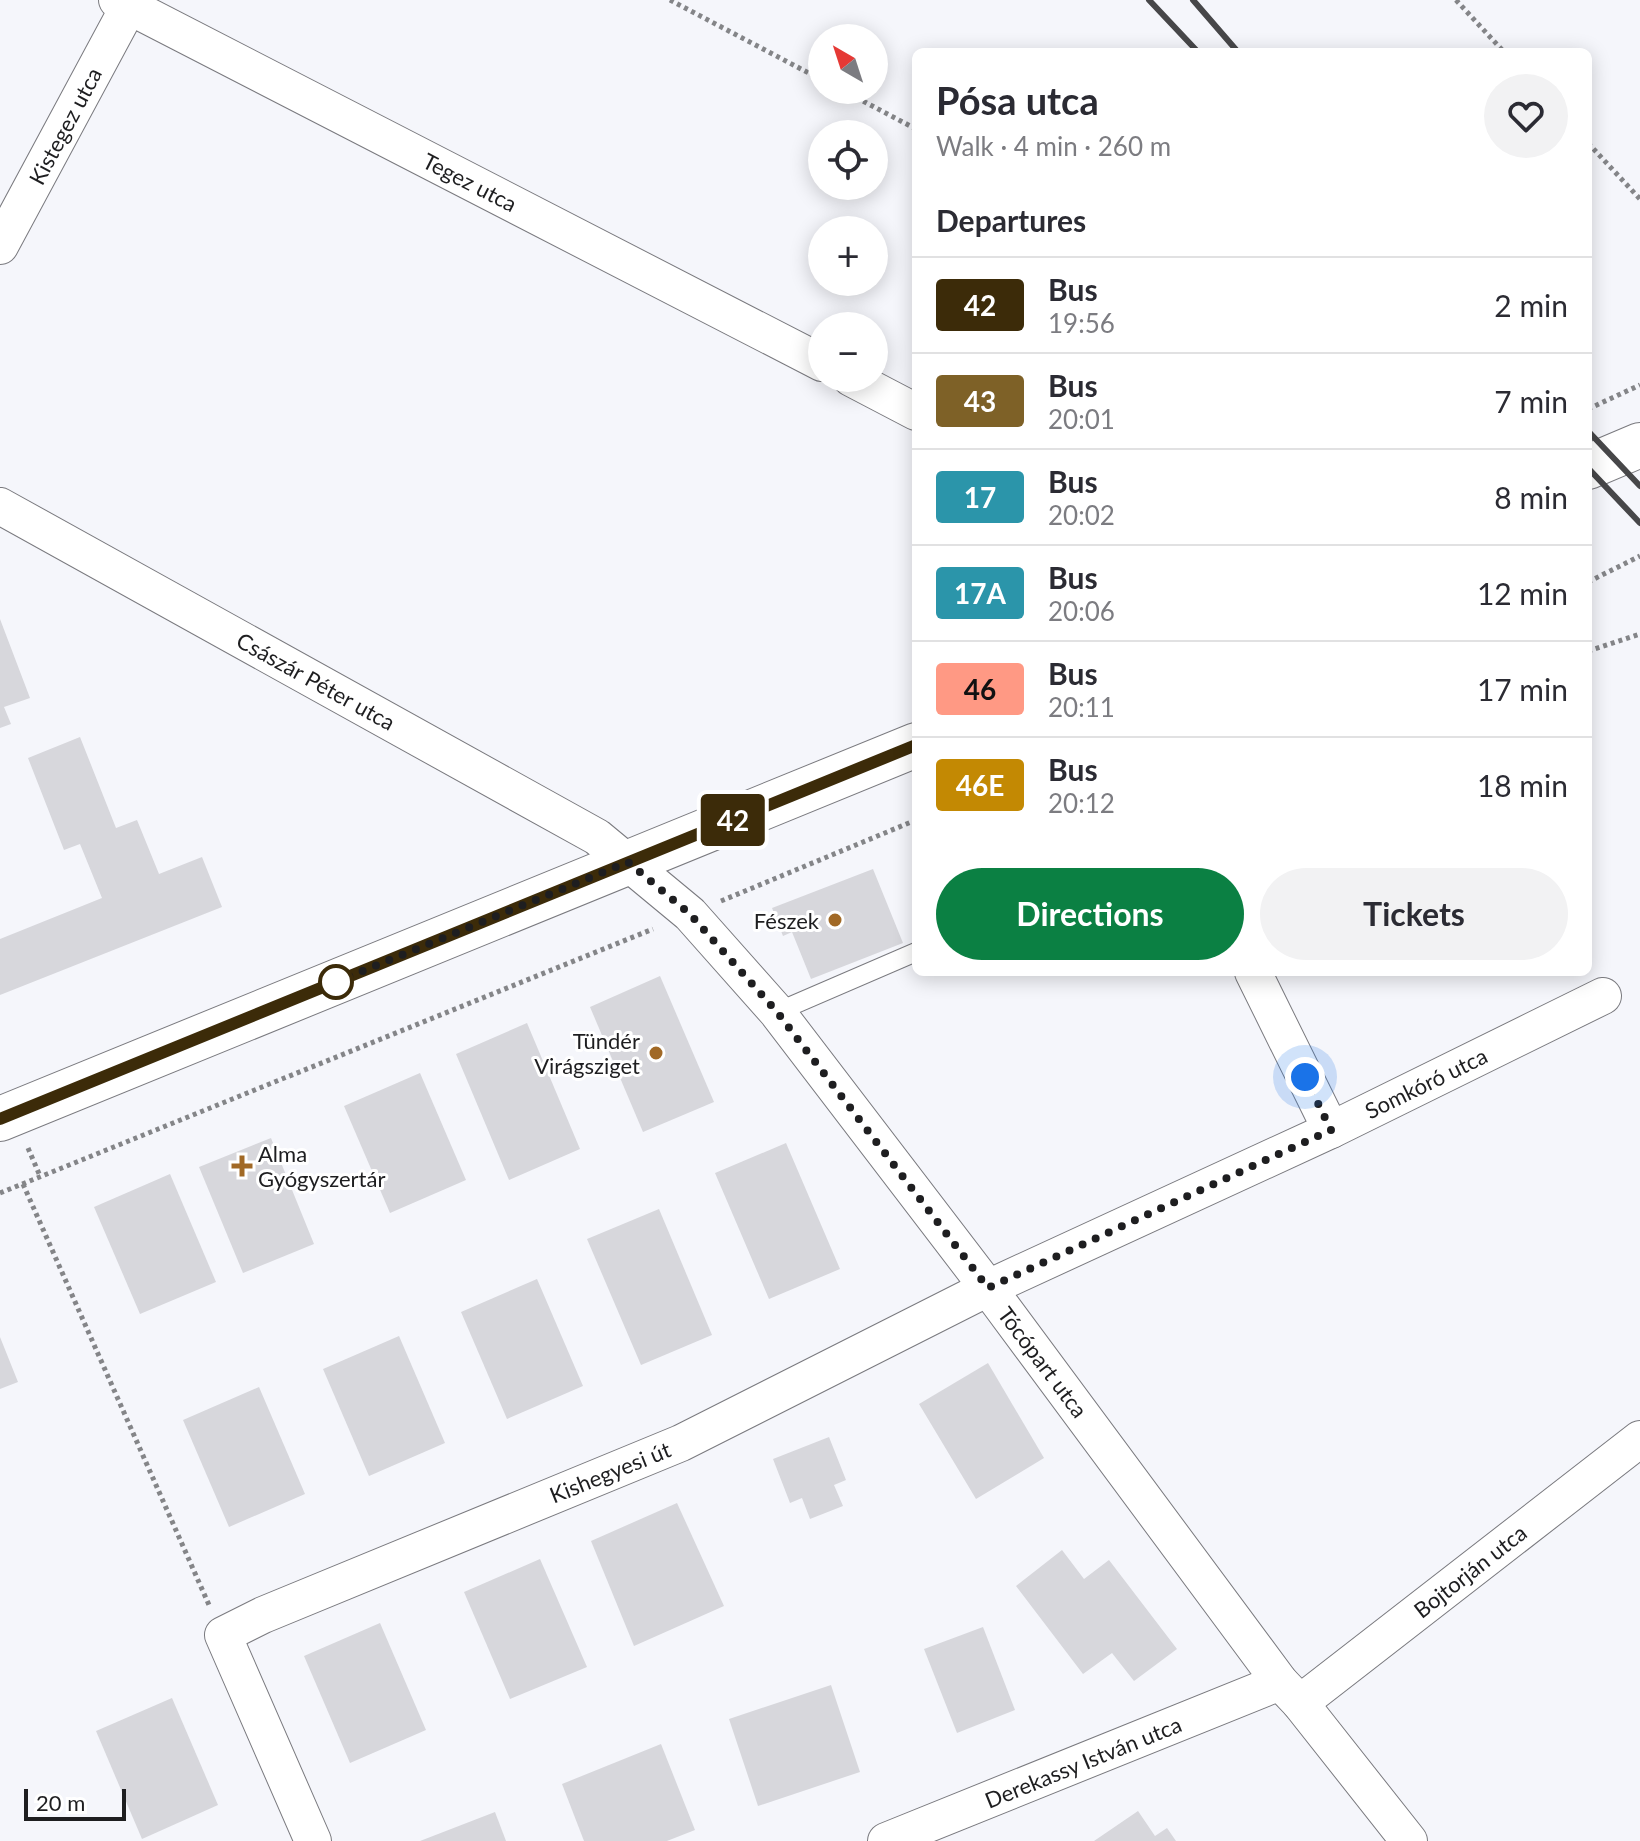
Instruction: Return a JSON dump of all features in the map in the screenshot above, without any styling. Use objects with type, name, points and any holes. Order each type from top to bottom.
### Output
[{"type":"street","name":"Kistegez utca","points":[[0,246],[123,3]]},
{"type":"street","name":"Tegez utca","points":[[123,3],[808,356]]},
{"type":"street","points":[[878,392],[912,410]]},
{"type":"street","points":[[1592,465],[1640,445]]},
{"type":"street","name":"Császár Péter utca","points":[[0,506],[597,837],[628,862]]},
{"type":"street","points":[[0,1119],[912,747]]},
{"type":"street","name":"Tócópart utca","points":[[628,862],[690,914],[777,1012],[988,1288],[1290,1693],[1409,1841]]},
{"type":"street","points":[[1255,976],[1331,1130]]},
{"type":"street","name":"Somkóró utca","points":[[988,1288],[1331,1130],[1603,996]]},
{"type":"street","name":"Kishegyesi út","points":[[223,1635],[263,1615],[681,1443],[988,1288]]},
{"type":"street","name":"Bojtorján utca","points":[[1290,1693],[1640,1439]]},
{"type":"street","points":[[223,1635],[313,1841]]},
{"type":"street","name":"Derekassy István utca","points":[[886,1841],[1290,1693]]},
{"type":"lane","points":[[777,1012],[912,954]]},
{"type":"path","points":[[670,0],[808,73]]},
{"type":"path","points":[[1456,0],[1500,48]]},
{"type":"path","points":[[869,104],[912,127]]},
{"type":"path","points":[[1592,147],[1640,199]]},
{"type":"path","points":[[1592,407],[1640,385]]},
{"type":"path","points":[[1592,580],[1640,556]]},
{"type":"path","points":[[1592,650],[1640,634]]},
{"type":"path","points":[[0,1193],[912,822]]},
{"type":"path","points":[[23,1184],[223,1635]]},
{"type":"building","points":[[0,619],[30,698],[4,707],[11,724],[0,728]]},
{"type":"building","points":[[80,737],[116,828],[137,820],[159,874],[202,857],[222,907],[0,995],[0,939],[102,898],[80,844],[64,850],[28,758]]},
{"type":"building","name":"Fészek","points":[[873,869],[903,943],[811,979],[792,932],[783,936],[772,908]]},
{"type":"building","points":[[660,976],[714,1102],[643,1132],[590,1007]]},
{"type":"building","points":[[527,1023],[580,1149],[509,1180],[456,1054]]},
{"type":"building","points":[[420,1073],[466,1180],[390,1213],[344,1106]]},
{"type":"building","points":[[271,1138],[314,1244],[243,1273],[199,1167]]},
{"type":"building","points":[[786,1143],[840,1269],[769,1299],[715,1173]]},
{"type":"building","points":[[170,1174],[216,1282],[140,1314],[94,1207]]},
{"type":"building","points":[[659,1209],[712,1335],[641,1365],[587,1239]]},
{"type":"building","points":[[537,1279],[583,1386],[507,1419],[461,1312]]},
{"type":"building","points":[[399,1336],[445,1443],[369,1476],[323,1369]]},
{"type":"building","points":[[0,1337],[18,1382],[0,1389]]},
{"type":"building","points":[[988,1363],[1044,1458],[976,1499],[919,1404]]},
{"type":"building","points":[[259,1387],[305,1494],[229,1527],[183,1420]]},
{"type":"building","points":[[829,1437],[846,1480],[834,1485],[843,1506],[810,1519],[802,1498],[790,1503],[773,1459]]},
{"type":"building","points":[[677,1503],[724,1606],[634,1646],[591,1541]]},
{"type":"building","points":[[1062,1550],[1084,1579],[1109,1560],[1177,1649],[1134,1681],[1112,1653],[1083,1674],[1016,1586]]},
{"type":"building","points":[[540,1559],[587,1667],[510,1699],[464,1592]]},
{"type":"building","points":[[380,1623],[426,1730],[350,1763],[304,1656]]},
{"type":"building","points":[[983,1627],[1015,1710],[957,1733],[924,1649]]},
{"type":"building","points":[[831,1685],[860,1772],[758,1806],[729,1719]]},
{"type":"building","points":[[172,1698],[218,1805],[142,1839],[96,1731]]},
{"type":"building","points":[[661,1744],[695,1830],[667,1841],[584,1841],[562,1784]]},
{"type":"building","points":[[1138,1811],[1155,1836],[1167,1828],[1176,1841],[1094,1841]]},
{"type":"building","points":[[495,1812],[506,1841],[420,1841]]},
{"type":"railway","points":[[1149,0],[1194,48]]},
{"type":"railway","points":[[1193,0],[1235,48]]},
{"type":"railway","points":[[1592,435],[1640,486]]},
{"type":"railway","points":[[1592,472],[1640,523]]},
{"type":"bus line","name":"42","points":[[0,1119],[912,747]]},
{"type":"place","name":"Fészek","points":[[835,920]]},
{"type":"place","name":"Tündér Virágsziget","points":[[656,1053]]},
{"type":"place","name":"Alma Gyógyszertár","points":[[242,1166]]},
{"type":"route","points":[[336,982],[628,862],[690,914],[777,1012],[988,1288],[1331,1130],[1305,1077]]}]
